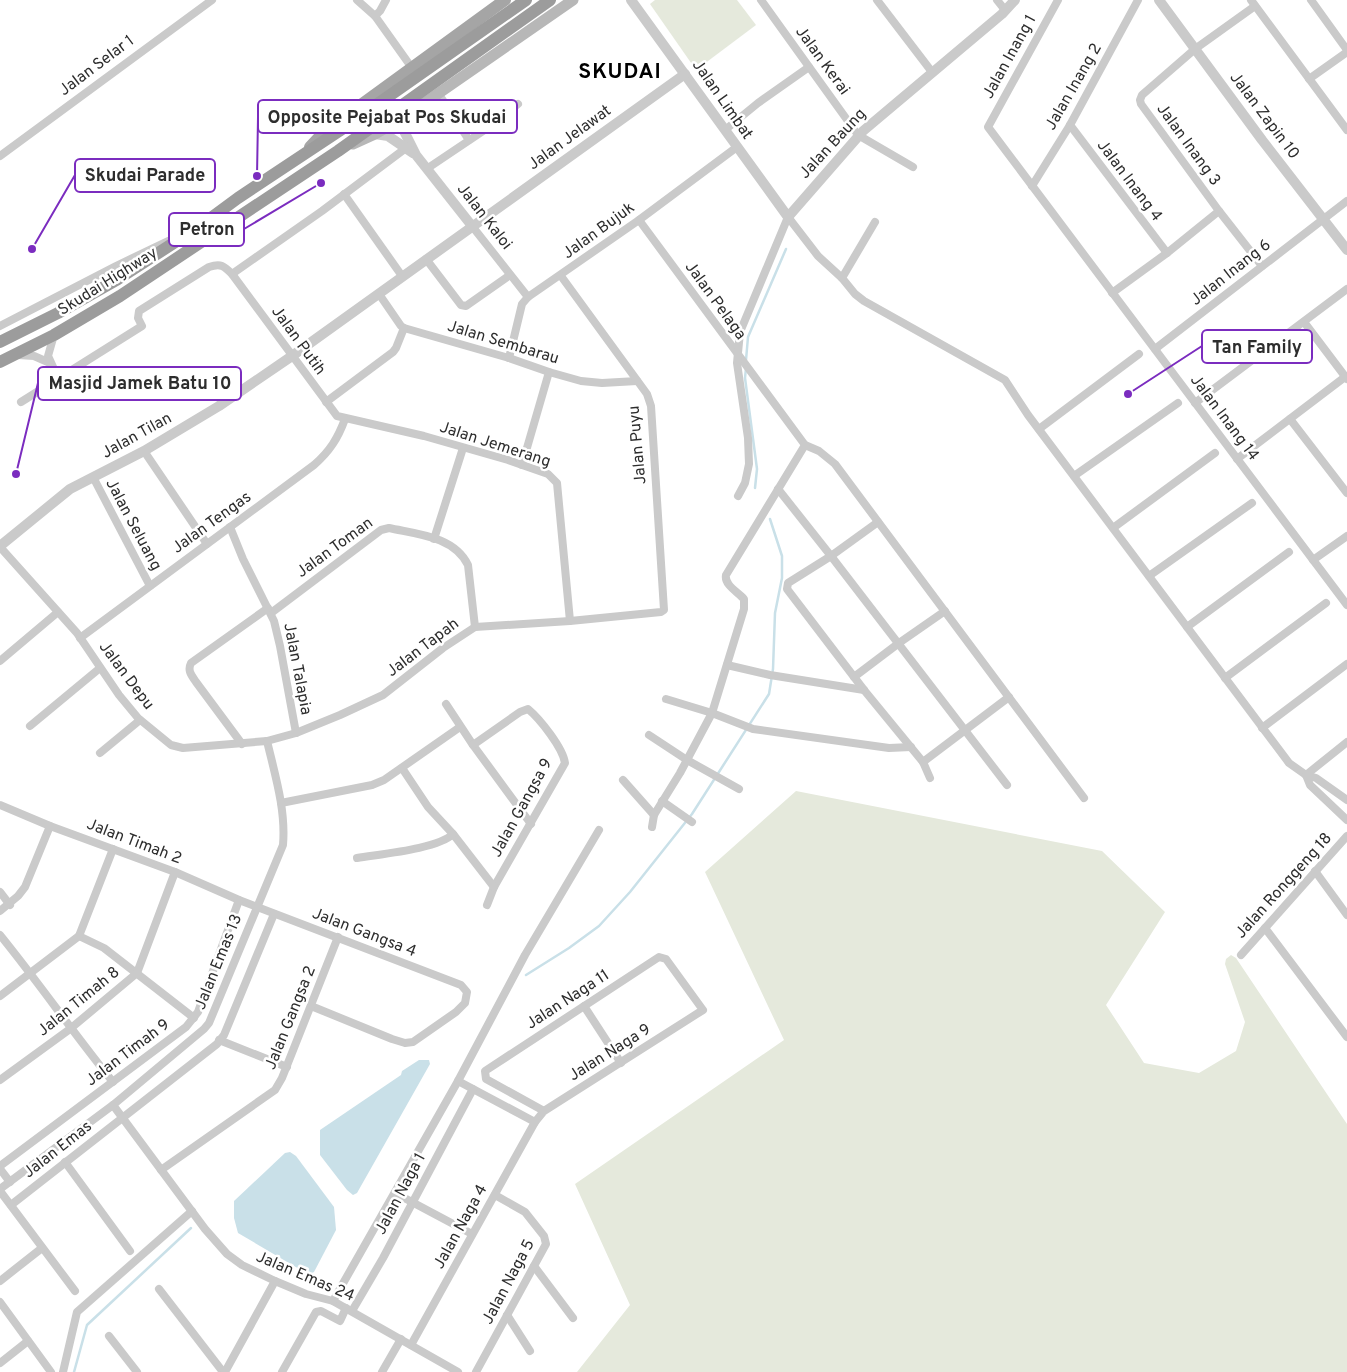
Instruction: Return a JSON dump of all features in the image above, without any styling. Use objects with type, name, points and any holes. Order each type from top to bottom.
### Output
[{"type":"highway","points":[[483,30],[519,0]]},
{"type":"highway","name":"Skudai Highway","points":[[0,342],[58,313],[118,279],[200,226],[526,0]]},
{"type":"highway","name":"Skudai Highway","points":[[0,362],[54,335],[120,296],[338,151],[550,0]]},
{"type":"main road","points":[[303,155],[325,131],[505,0]]},
{"type":"main road","points":[[338,151],[404,118],[573,0]]},
{"type":"street","name":"Jalan Selar 1","points":[[0,156],[212,0]]},
{"type":"street","points":[[357,0],[376,16],[412,68]]},
{"type":"street","points":[[376,16],[386,0]]},
{"type":"street","name":"Jalan Limbat","points":[[632,0],[788,217]]},
{"type":"street","name":"Jalan Kerai","points":[[761,0],[858,135],[913,167]]},
{"type":"street","points":[[877,0],[932,72]]},
{"type":"street","points":[[997,0],[1005,10]]},
{"type":"street","name":"Jalan Baung","points":[[737,354],[740,332],[788,217],[858,135],[1015,0]]},
{"type":"street","name":"Jalan Inang 1","points":[[988,127],[1058,0]]},
{"type":"street","name":"Jalan Inang 2","points":[[1032,186],[1070,125],[1138,0]]},
{"type":"street","name":"Jalan Zapin 10","points":[[1159,0],[1347,250]]},
{"type":"street","points":[[1309,79],[1347,51],[1311,0]]},
{"type":"street","points":[[1195,49],[1253,3],[1309,79],[1344,119],[1347,130]]},
{"type":"street","name":"Jalan Inang 3","points":[[1195,49],[1142,95],[1141,104],[1219,211],[1262,266]]},
{"type":"street","points":[[725,130],[758,103],[809,67]]},
{"type":"street","name":"Jalan Jelawat","points":[[379,294],[685,74]]},
{"type":"street","points":[[438,93],[469,140]]},
{"type":"street","points":[[428,168],[492,125],[518,104]]},
{"type":"street","name":"Jalan Kaloi","points":[[404,118],[403,129],[416,155]]},
{"type":"street","name":"Jalan Inang 4","points":[[1070,125],[1167,253]]},
{"type":"street","name":"Jalan Inang 14","points":[[988,127],[1347,605]]},
{"type":"street","name":"Jalan Kaloi","points":[[375,134],[388,136],[416,155],[528,298]]},
{"type":"street","points":[[21,402],[142,326],[138,318],[139,311],[209,266],[217,264],[224,266],[232,274],[406,148]]},
{"type":"street","name":"Jalan Bujuk","points":[[528,298],[737,148]]},
{"type":"street","points":[[344,194],[402,276]]},
{"type":"street","name":"Jalan Inang 6","points":[[1155,349],[1347,201]]},
{"type":"street","points":[[1112,293],[1167,253],[1219,211]]},
{"type":"street","points":[[788,217],[818,256],[864,301],[1006,380],[1039,429],[1289,763],[1306,775],[1316,778],[1347,800]]},
{"type":"street","name":"Jalan Pelaga","points":[[639,220],[737,354],[748,438],[749,464],[745,482],[738,496]]},
{"type":"street","points":[[842,278],[875,222]]},
{"type":"street","points":[[0,326],[116,266],[200,226]]},
{"type":"street","points":[[426,259],[461,305],[466,306],[510,274]]},
{"type":"street","name":"Jalan Putih","points":[[232,274],[326,402],[337,416],[345,419]]},
{"type":"street","name":"Jalan Puyu","points":[[560,276],[647,394],[651,406],[664,610]]},
{"type":"street","points":[[1195,403],[1347,289]]},
{"type":"street","points":[[326,402],[396,348],[404,328],[379,294]]},
{"type":"street","name":"Jalan Tilan","points":[[0,546],[70,489],[144,451],[219,406],[379,294]]},
{"type":"street","points":[[509,358],[522,304],[528,298]]},
{"type":"street","points":[[1237,459],[1346,378],[1304,322]]},
{"type":"street","name":"Jalan Sembarau","points":[[404,328],[509,358],[580,381],[602,383],[637,381]]},
{"type":"street","points":[[54,335],[48,356],[58,378]]},
{"type":"street","points":[[17,354],[34,356],[50,363]]},
{"type":"street","points":[[737,354],[805,445],[829,457],[1084,798]]},
{"type":"street","points":[[1039,429],[1139,354]]},
{"type":"street","points":[[522,465],[549,372]]},
{"type":"street","points":[[1074,476],[1178,404]]},
{"type":"street","name":"Jalan Jemerang","points":[[345,419],[424,436],[548,474],[557,483],[570,621]]},
{"type":"street","name":"Jalan Tengas","points":[[80,638],[326,454],[341,431],[345,419]]},
{"type":"street","points":[[1290,419],[1347,493]]},
{"type":"street","points":[[652,827],[654,815],[712,713],[744,609],[744,599],[727,583],[725,579],[726,574],[805,445]]},
{"type":"street","points":[[434,538],[463,448]]},
{"type":"street","points":[[144,451],[207,544]]},
{"type":"street","points":[[1113,528],[1215,453]]},
{"type":"street","name":"Jalan Seluang","points":[[93,477],[150,586]]},
{"type":"street","points":[[778,489],[1007,785]]},
{"type":"street","points":[[1149,576],[1252,503]]},
{"type":"street","points":[[878,522],[831,556],[788,583],[787,589],[864,690],[923,762],[930,778]]},
{"type":"street","points":[[230,527],[243,559],[270,611]]},
{"type":"street","name":"Jalan Toman","points":[[270,611],[381,530],[389,528],[434,538],[458,552],[468,565],[475,627]]},
{"type":"street","points":[[1313,560],[1347,536]]},
{"type":"street","name":"Jalan Depu","points":[[0,546],[80,638],[119,695],[140,720],[166,741],[176,747],[184,748],[267,741],[296,733]]},
{"type":"street","points":[[1187,627],[1289,552]]},
{"type":"street","points":[[1225,678],[1326,603]]},
{"type":"street","name":"Jalan Tapah","points":[[296,733],[383,695],[443,648],[475,627],[658,614],[664,610]]},
{"type":"street","name":"Jalan Talapia","points":[[242,744],[190,673],[190,665],[270,611],[280,646],[296,733]]},
{"type":"street","points":[[0,661],[58,612]]},
{"type":"street","points":[[854,677],[899,643],[945,612]]},
{"type":"street","points":[[1262,728],[1347,664]]},
{"type":"street","points":[[726,666],[864,690]]},
{"type":"street","points":[[30,726],[100,668]]},
{"type":"street","points":[[923,762],[965,732],[1008,697]]},
{"type":"street","points":[[666,699],[712,713],[748,727],[889,748],[911,747]]},
{"type":"street","points":[[446,704],[460,727],[531,824]]},
{"type":"street","name":"Jalan Gangsa 9","points":[[473,745],[520,712],[528,709],[557,744],[563,753],[565,763],[494,888],[487,905]]},
{"type":"street","points":[[100,753],[140,720]]},
{"type":"street","points":[[281,803],[372,785],[384,780],[460,727]]},
{"type":"street","points":[[649,735],[687,760],[722,778],[738,789]]},
{"type":"street","name":"Jalan Emas 13","points":[[0,1190],[113,1105],[204,1029],[212,1017],[283,845],[284,828],[281,803],[267,741]]},
{"type":"street","points":[[1306,775],[1347,742]]},
{"type":"street","points":[[402,768],[428,807],[453,834],[494,888]]},
{"type":"street","points":[[1306,775],[1310,785],[1347,820]]},
{"type":"street","points":[[624,780],[654,815]]},
{"type":"street","points":[[662,801],[688,820]]},
{"type":"street","name":"Jalan Timah 2","points":[[0,805],[50,826],[175,872],[257,907]]},
{"type":"street","points":[[0,912],[10,905],[25,887],[50,826]]},
{"type":"street","points":[[333,1301],[458,1081],[525,955],[598,830]]},
{"type":"street","points":[[357,858],[436,844],[448,839],[453,834]]},
{"type":"street","name":"Jalan Ronggeng 18","points":[[1241,955],[1347,836]]},
{"type":"street","points":[[0,996],[79,936],[113,850]]},
{"type":"street","points":[[1315,871],[1347,914]]},
{"type":"street","name":"Jalan Timah 8","points":[[0,1080],[70,1029],[137,973],[175,872]]},
{"type":"street","points":[[0,892],[10,905]]},
{"type":"street","name":"Jalan Timah 9","points":[[0,1168],[186,1027],[194,1018],[198,1012],[238,900]]},
{"type":"street","name":"Jalan Gangsa 4","points":[[257,907],[461,985],[467,992],[465,1003],[456,1012],[413,1042],[392,1039],[311,1006]]},
{"type":"street","points":[[274,914],[224,1035],[220,1040],[287,1067]]},
{"type":"street","points":[[1265,928],[1347,1037]]},
{"type":"street","points":[[0,935],[112,1082]]},
{"type":"street","points":[[79,936],[104,948],[194,1018]]},
{"type":"street","name":"Jalan Gangsa 2","points":[[161,1170],[275,1090],[287,1067],[338,937]]},
{"type":"street","name":"Jalan Naga 11","points":[[544,1111],[486,1079],[485,1070],[659,957],[666,959],[703,1010]]},
{"type":"street","points":[[584,1006],[621,1063]]},
{"type":"street","name":"Jalan Naga 9","points":[[535,1122],[544,1111],[703,1010]]},
{"type":"street","name":"Jalan Emas","points":[[11,1206],[220,1040]]},
{"type":"street","points":[[458,1081],[535,1122]]},
{"type":"street","name":"Jalan Naga 1","points":[[349,1310],[413,1202],[473,1089]]},
{"type":"street","name":"Jalan Emas 24","points":[[113,1105],[216,1243],[242,1266],[306,1294],[333,1301],[458,1372]]},
{"type":"street","name":"Jalan Naga 4","points":[[411,1345],[535,1122]]},
{"type":"street","points":[[64,1162],[130,1251]]},
{"type":"street","points":[[0,1168],[10,1182]]},
{"type":"street","points":[[0,1190],[74,1290]]},
{"type":"street","points":[[394,1193],[472,1234]]},
{"type":"street","name":"Jalan Naga 5","points":[[476,1372],[546,1244],[546,1240],[524,1212],[495,1195]]},
{"type":"street","points":[[63,1372],[76,1312],[192,1211]]},
{"type":"street","points":[[0,1281],[42,1248]]},
{"type":"street","points":[[534,1266],[573,1318]]},
{"type":"street","points":[[159,1289],[224,1372],[275,1281]]},
{"type":"street","points":[[0,1302],[52,1372]]},
{"type":"street","points":[[282,1372],[316,1312],[321,1311],[340,1321],[349,1310]]},
{"type":"street","points":[[507,1315],[530,1351]]},
{"type":"street","points":[[109,1336],[137,1372]]},
{"type":"street","points":[[382,1372],[401,1340]]},
{"type":"street","points":[[0,1363],[28,1341]]},
{"type":"shaded area","points":[[655,0],[737,0],[756,25],[696,70],[650,4]]},
{"type":"shaded area","points":[[796,791],[1102,851],[1165,912],[1106,1005],[1144,1063],[1199,1073],[1236,1051],[1245,1022],[1225,964],[1226,959],[1231,955],[1236,958],[1347,1124],[1347,1372],[577,1372],[630,1305],[575,1184],[784,1040],[705,872]]},
{"type":"water","points":[[419,1060],[429,1060],[430,1064],[357,1193],[353,1195],[320,1155],[320,1130],[401,1075],[402,1071]]},
{"type":"water","points":[[290,1152],[296,1156],[334,1207],[336,1230],[314,1272],[310,1274],[238,1233],[234,1218],[234,1201],[285,1153]]},
{"type":"waterway","points":[[746,360],[748,337],[786,249]]},
{"type":"waterway","points":[[746,368],[745,378],[757,469],[755,488]]},
{"type":"waterway","points":[[526,975],[569,948],[599,926],[630,892],[692,814],[769,694],[773,669],[775,613],[782,578],[782,556],[770,519]]},
{"type":"waterway","points":[[74,1372],[87,1325],[191,1228]]},
{"type":"place","name":"Opposite Pejabat Pos Skudai","points":[[257,176]]},
{"type":"place","name":"Petron","points":[[321,183]]},
{"type":"place","name":"Skudai Parade","points":[[32,249]]},
{"type":"place","name":"Tan Family","points":[[1128,394]]},
{"type":"place","name":"Masjid Jamek Batu 10","points":[[16,474]]},
{"type":"district","name":"SKUDAI","points":[[620,72]]}]
